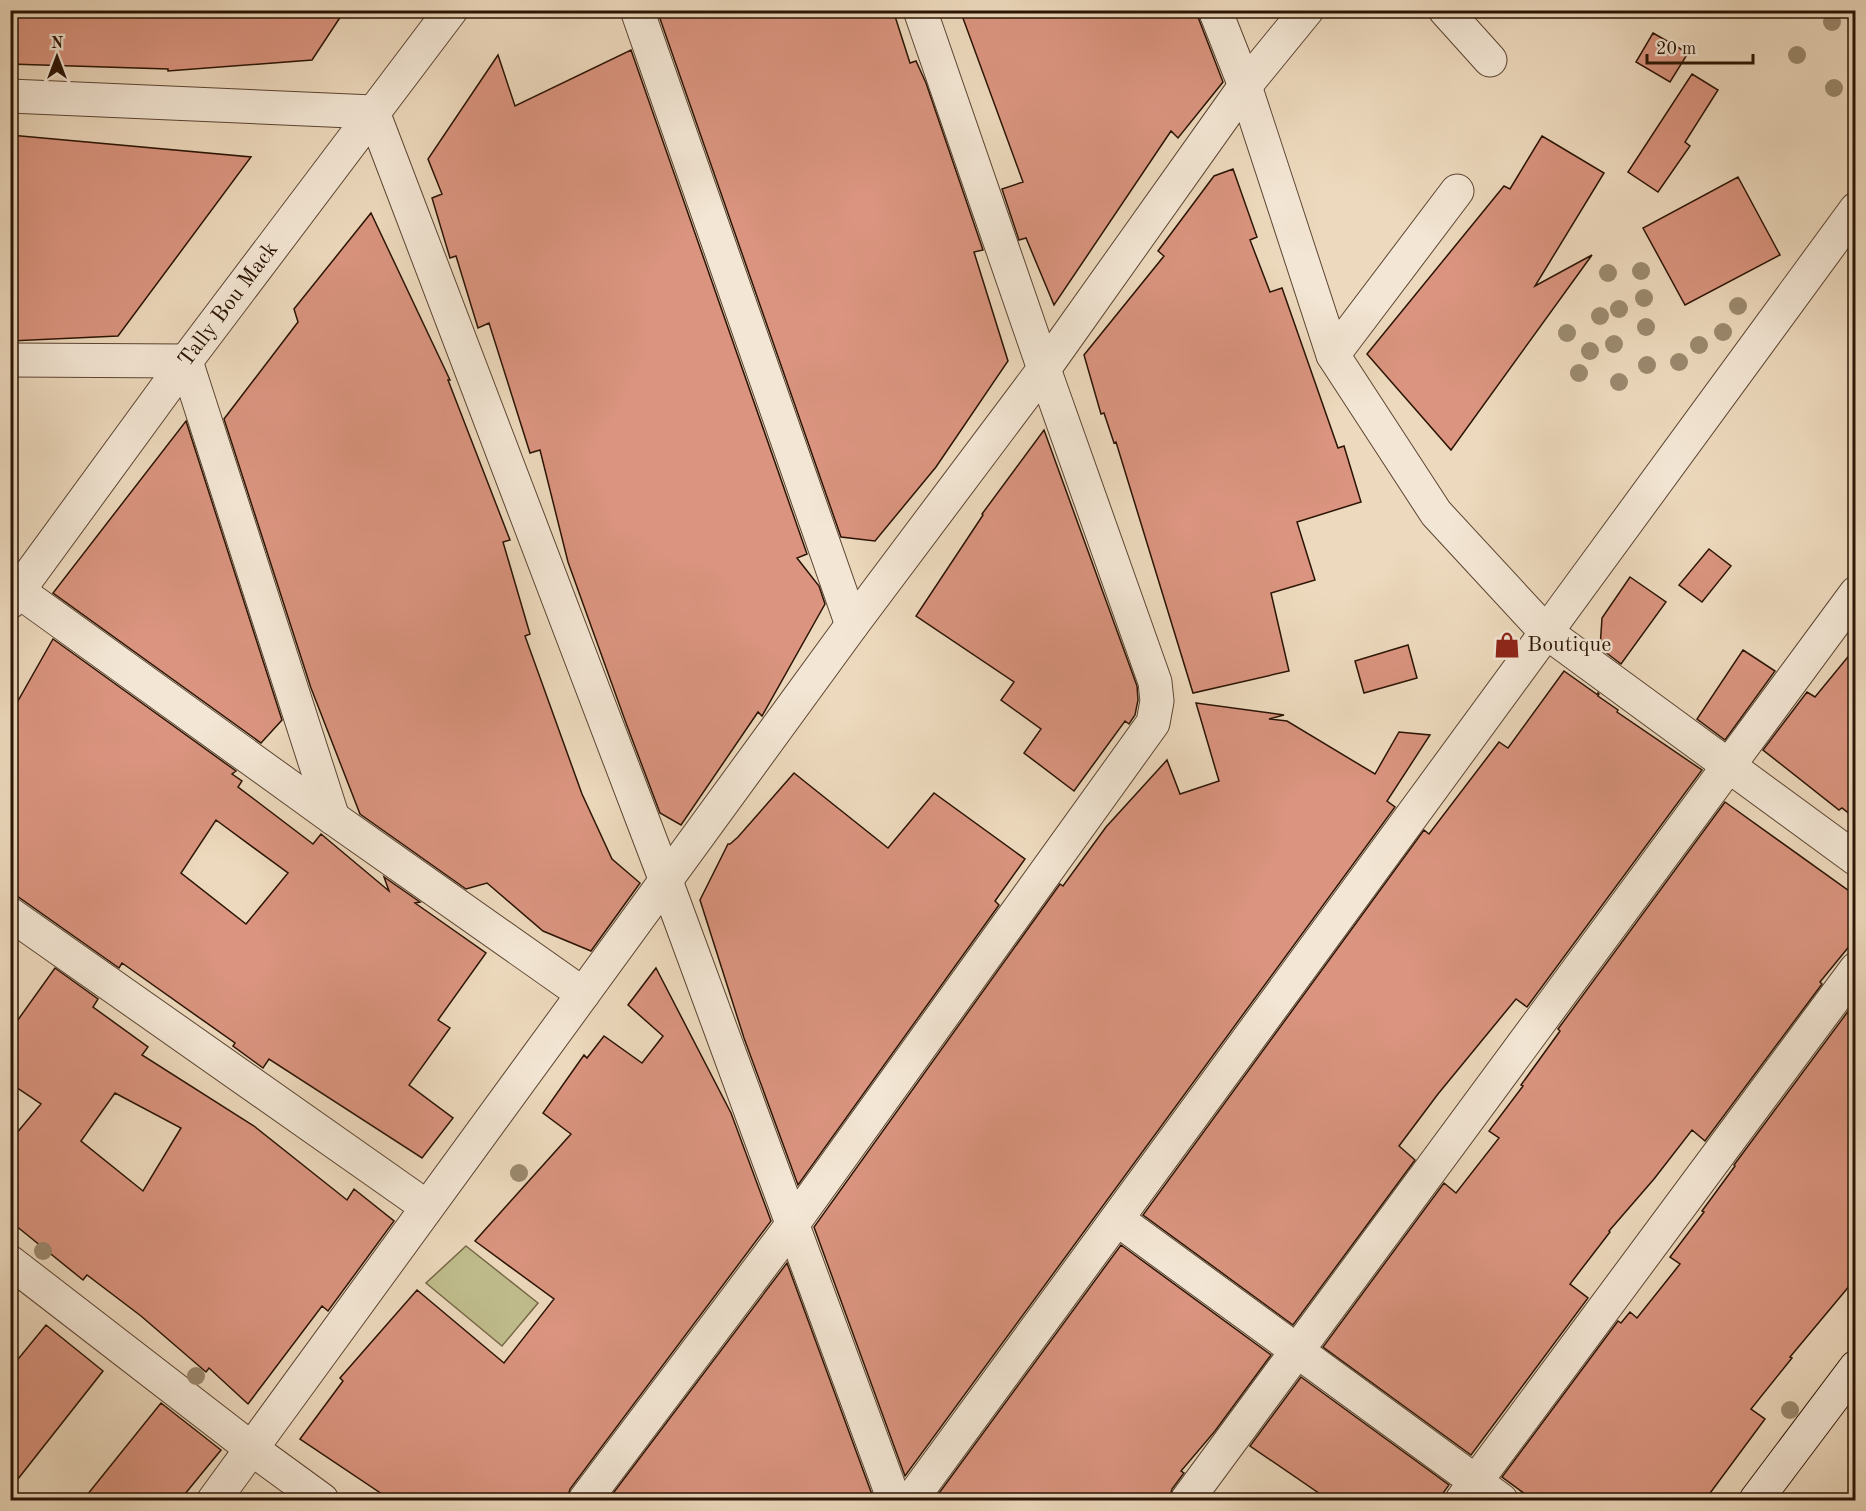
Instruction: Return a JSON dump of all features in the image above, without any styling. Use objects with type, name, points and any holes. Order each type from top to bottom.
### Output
[{"type":"street","name":"Tally Bou Mack","points":[[13,593],[451,10]]},
{"type":"street","points":[[637,10],[852,625]]},
{"type":"street","points":[[1215,10],[1245,86],[1333,355],[1436,513],[1546,633],[1856,859]]},
{"type":"street","points":[[214,1500],[852,625],[1044,369],[1245,86],[1307,10]]},
{"type":"street","points":[[1445,10],[1490,60]]},
{"type":"street","points":[[585,1500],[792,1225],[1153,723],[1157,701],[1155,682],[1044,369],[923,13]]},
{"type":"street","points":[[10,96],[373,112],[666,881],[894,1500]]},
{"type":"street","points":[[1333,355],[1457,191]]},
{"type":"street","points":[[911,1500],[1856,209]]},
{"type":"street","points":[[10,360],[186,361],[333,818]]},
{"type":"street","points":[[13,593],[583,994]]},
{"type":"street","points":[[1187,1500],[1856,593]]},
{"type":"street","points":[[10,914],[428,1208]]},
{"type":"street","points":[[1117,1219],[1297,1352],[1480,1494],[1856,969]]},
{"type":"street","points":[[10,1262],[252,1449],[322,1500]]},
{"type":"street","points":[[1756,1500],[1856,1367]]},
{"type":"shaded area","points":[[466,1246],[538,1303],[502,1346],[426,1283]]},
{"type":"building","points":[[10,10],[345,10],[312,60],[168,71],[168,69],[10,64]]},
{"type":"building","points":[[657,10],[893,10],[910,63],[916,61],[926,83],[983,250],[974,252],[1008,361],[936,467],[875,541],[841,537]]},
{"type":"building","points":[[960,10],[1197,10],[1223,82],[1178,138],[1171,131],[1054,305],[1026,238],[1019,240],[1002,189],[1023,182]]},
{"type":"building","points":[[1653,33],[1688,53],[1670,82],[1636,62]]},
{"type":"building","points":[[631,50],[807,554],[797,558],[819,586],[825,604],[762,716],[758,712],[681,825],[660,813],[568,562],[540,450],[530,453],[489,323],[478,328],[456,256],[450,258],[432,198],[442,194],[428,159],[498,55],[515,106]]},
{"type":"building","points":[[1692,74],[1718,90],[1685,142],[1690,146],[1658,192],[1628,172]]},
{"type":"building","points":[[10,135],[251,157],[118,336],[10,341]]},
{"type":"building","points":[[1542,136],[1604,173],[1535,286],[1592,255],[1451,450],[1367,354],[1504,186],[1510,189]]},
{"type":"building","points":[[1233,169],[1257,237],[1250,240],[1270,292],[1282,288],[1338,448],[1344,446],[1361,502],[1297,522],[1315,580],[1271,593],[1289,671],[1193,693],[1116,442],[1114,443],[1104,413],[1101,414],[1084,355],[1164,256],[1158,251],[1214,176]]},
{"type":"building","points":[[1738,177],[1780,255],[1685,305],[1643,228]]},
{"type":"building","points":[[371,213],[450,380],[448,380],[510,540],[503,542],[530,634],[525,636],[582,794],[612,859],[640,883],[591,951],[543,931],[487,883],[466,889],[360,814],[311,688],[224,419],[298,322],[294,309]]},
{"type":"building","points":[[186,421],[282,720],[261,743],[53,593]]},
{"type":"building","points":[[1044,430],[1137,686],[1138,700],[1135,715],[1129,724],[1125,721],[1074,791],[1024,753],[1041,729],[1001,700],[1014,682],[916,616],[982,514]]},
{"type":"building","points":[[1709,549],[1731,566],[1702,602],[1679,585]]},
{"type":"building","points":[[1630,577],[1666,602],[1621,664],[1600,648],[1602,618]]},
{"type":"building","points":[[53,639],[236,771],[232,774],[242,781],[238,787],[313,844],[321,834],[389,891],[384,877],[420,902],[415,903],[486,953],[438,1020],[450,1028],[409,1085],[453,1118],[422,1158],[269,1059],[263,1068],[233,1046],[235,1043],[122,963],[119,968],[10,891],[10,715]],"holes":[[[216,820],[288,873],[246,924],[181,873]]]},
{"type":"building","points":[[1408,645],[1417,678],[1364,693],[1355,661]]},
{"type":"building","points":[[1856,647],[1856,819],[1842,808],[1839,810],[1763,750],[1807,692],[1815,697]]},
{"type":"building","points":[[1743,650],[1775,671],[1725,740],[1697,719]]},
{"type":"building","points":[[1564,671],[1598,695],[1598,693],[1599,694],[1598,696],[1618,710],[1617,712],[1702,770],[1527,1007],[1516,999],[1438,1094],[1399,1146],[1415,1160],[1293,1325],[1143,1215],[1424,830],[1429,834],[1499,742],[1508,748]]},
{"type":"building","points":[[1196,703],[1284,715],[1269,719],[1287,721],[1375,774],[1399,732],[1430,735],[1387,801],[1395,807],[905,1476],[814,1227],[1060,884],[1063,886],[1106,827],[1167,760],[1180,794],[1219,781]]},
{"type":"building","points":[[794,773],[888,848],[934,793],[1025,859],[995,901],[999,905],[798,1185],[744,1038],[700,900],[728,844],[738,837]]},
{"type":"building","points":[[1725,802],[1856,896],[1856,938],[1820,982],[1822,984],[1705,1141],[1692,1130],[1609,1231],[1570,1284],[1588,1298],[1471,1455],[1323,1347],[1444,1183],[1456,1193],[1499,1138],[1489,1131],[1523,1086],[1521,1085],[1560,1031],[1558,1029]]},
{"type":"building","points":[[55,968],[98,999],[93,1007],[148,1047],[142,1055],[254,1126],[347,1200],[354,1189],[394,1221],[328,1311],[322,1306],[248,1404],[209,1368],[206,1372],[141,1316],[87,1275],[83,1280],[10,1221],[10,1141],[41,1104],[10,1083],[10,1031]],"holes":[[[115,1093],[181,1128],[143,1191],[81,1141]]]},
{"type":"building","points":[[656,968],[731,1113],[771,1221],[570,1489],[567,1500],[391,1500],[300,1439],[343,1381],[340,1378],[417,1290],[504,1363],[554,1299],[475,1241],[571,1134],[543,1113],[584,1055],[587,1058],[604,1036],[642,1063],[663,1036],[628,1005]]},
{"type":"building","points":[[1852,1006],[1856,1008],[1856,1278],[1790,1357],[1792,1358],[1751,1409],[1765,1419],[1705,1500],[1533,1500],[1502,1477],[1618,1321],[1621,1323],[1630,1312],[1637,1318],[1680,1264],[1670,1257],[1704,1212],[1702,1211],[1734,1165]]},
{"type":"building","points":[[1121,1245],[1271,1355],[1215,1431],[1181,1471],[1184,1473],[1172,1489],[1169,1500],[934,1500]]},
{"type":"building","points":[[787,1263],[874,1500],[608,1500]]},
{"type":"building","points":[[46,1325],[103,1371],[10,1489],[10,1369]]},
{"type":"building","points":[[1301,1377],[1449,1485],[1438,1500],[1329,1500],[1250,1446]]},
{"type":"building","points":[[161,1403],[221,1450],[180,1500],[83,1500]]},
{"type":"place","name":"Boutique","points":[[1507,645]]}]
